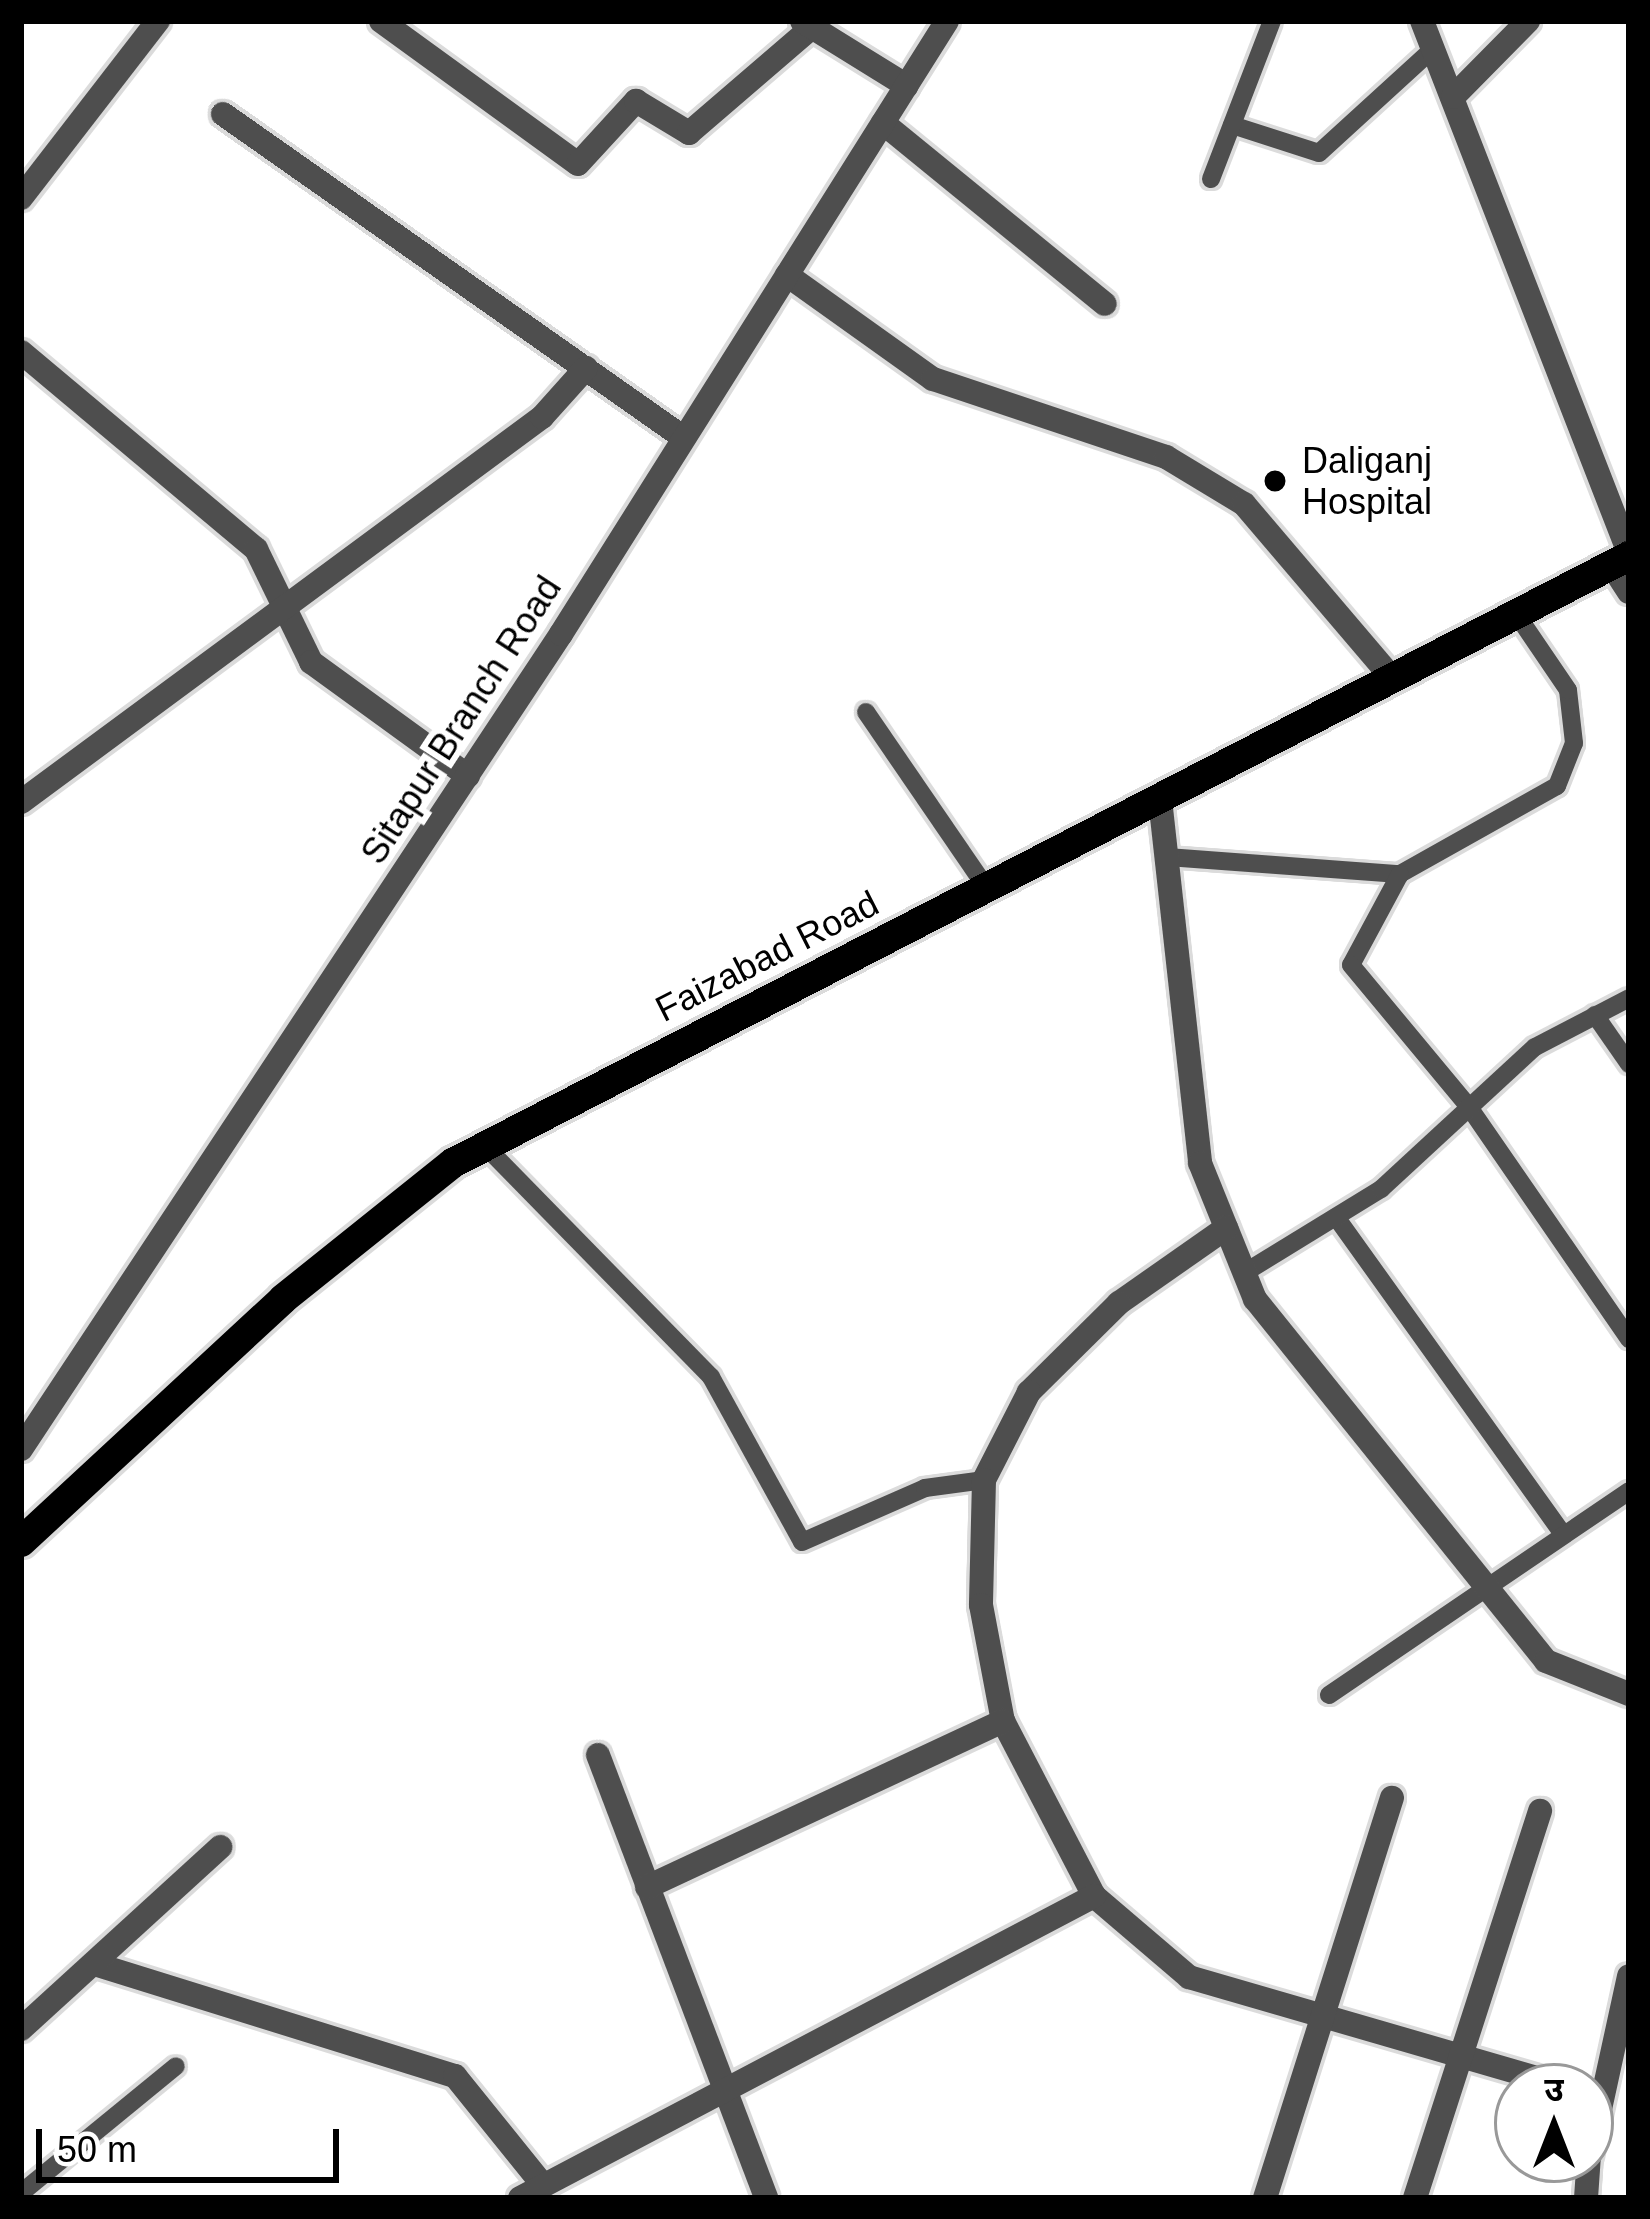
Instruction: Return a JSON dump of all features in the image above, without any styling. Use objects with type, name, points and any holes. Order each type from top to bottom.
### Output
[{"type":"main road","name":"Faizabad Road","points":[[21,1542],[283,1298],[485,1146],[1517,615],[1625,567]]},
{"type":"street","points":[[21,198],[158,21]]},
{"type":"street","points":[[381,21],[578,164],[636,101],[689,134],[807,24],[907,86]]},
{"type":"street","name":"Sitapur Branch Road","points":[[21,1450],[468,776],[947,21]]},
{"type":"street","points":[[1422,21],[1625,567]]},
{"type":"street","points":[[1453,97],[1528,21]]},
{"type":"street","points":[[223,114],[684,438]]},
{"type":"street","points":[[883,123],[1105,304]]},
{"type":"street","points":[[787,275],[933,379],[1166,457],[1244,504],[1393,679]]},
{"type":"street","points":[[21,352],[256,549],[280,609],[311,662],[468,776]]},
{"type":"street","points":[[21,802],[542,418],[586,368]]},
{"type":"street","points":[[1160,799],[1199,1163],[1244,1273],[1350,1426],[1546,1661],[1629,1694]]},
{"type":"street","points":[[1226,1228],[1119,1303],[1029,1392],[984,1480],[981,1605],[1003,1721],[1094,1895],[1189,1977],[1494,2066]]},
{"type":"street","points":[[647,1887],[1003,1721]]},
{"type":"street","points":[[598,1755],[766,2198]]},
{"type":"street","points":[[1265,2198],[1392,1798]]},
{"type":"street","points":[[1415,2198],[1540,1811]]},
{"type":"street","points":[[21,2030],[98,1965],[220,1847]]},
{"type":"street","points":[[520,2198],[720,2085],[1094,1895]]},
{"type":"street","points":[[98,1965],[455,2076],[543,2185]]},
{"type":"street","points":[[1606,2063],[1629,1976]]},
{"type":"lane","points":[[1211,178],[1272,21]]},
{"type":"lane","points":[[1232,125],[1319,153],[1432,49]]},
{"type":"lane","points":[[1517,615],[1568,690],[1574,743],[1557,786],[1400,874],[1351,965],[1469,1107],[1629,1339]]},
{"type":"lane","points":[[866,712],[986,887]]},
{"type":"lane","points":[[1166,857],[1400,874]]},
{"type":"lane","points":[[1244,1273],[1336,1217],[1534,1047],[1629,998]]},
{"type":"lane","points":[[1595,1015],[1629,1064]]},
{"type":"lane","points":[[485,1146],[711,1377],[802,1542],[925,1488],[984,1480]]},
{"type":"lane","points":[[1336,1217],[1564,1535]]},
{"type":"lane","points":[[1329,1695],[1629,1491]]},
{"type":"lane","points":[[21,2193],[176,2066]]},
{"type":"place","name":"Daliganj Hospital","points":[[1275,481]]}]
